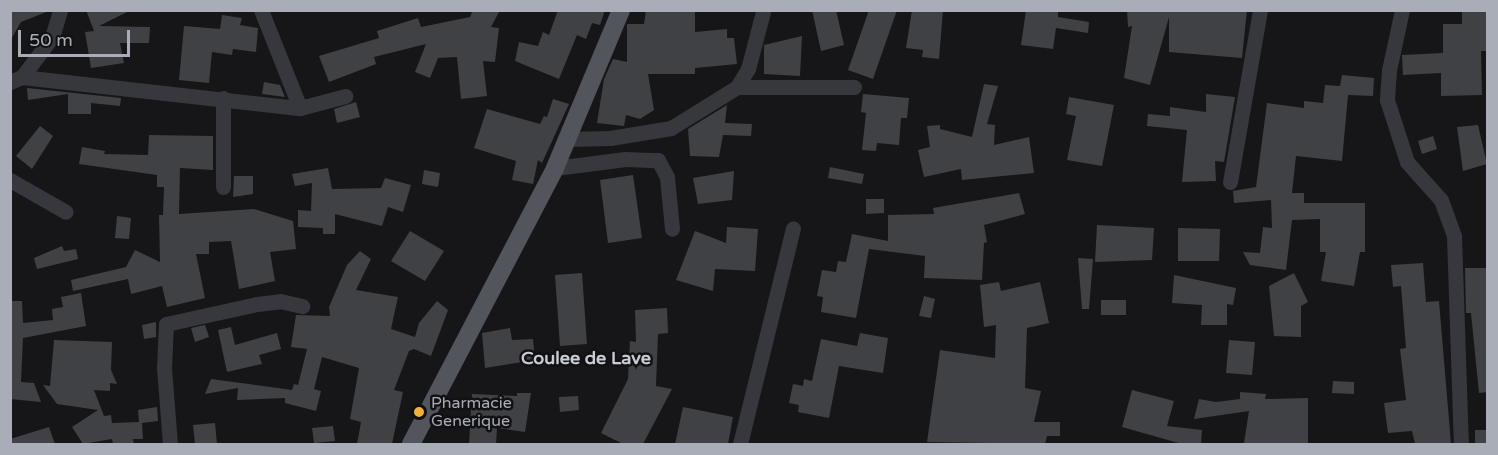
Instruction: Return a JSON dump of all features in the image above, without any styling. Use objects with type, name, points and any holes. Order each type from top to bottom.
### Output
[{"type":"main road","points":[[411,444],[555,168],[621,10]]},
{"type":"street","points":[[16,80],[52,37],[60,10]]},
{"type":"street","points":[[261,10],[300,108]]},
{"type":"street","points":[[1230,182],[1260,10]]},
{"type":"street","points":[[1402,10],[1390,60],[1387,100],[1407,162],[1441,200],[1455,236],[1461,444]]},
{"type":"street","points":[[568,139],[610,138],[671,128],[738,87],[748,69],[763,12]]},
{"type":"street","points":[[16,80],[223,98],[300,108],[345,96]]},
{"type":"street","points":[[738,87],[854,87]]},
{"type":"street","points":[[223,98],[224,187]]},
{"type":"street","points":[[555,168],[625,159],[658,160],[667,177],[672,229]]},
{"type":"street","points":[[10,180],[66,213]]},
{"type":"street","points":[[740,444],[793,228]]},
{"type":"street","points":[[170,444],[164,368],[166,324],[280,301],[302,306]]},
{"type":"building","points":[[10,10],[49,11],[21,22],[10,41]]},
{"type":"building","points":[[86,10],[131,10],[99,26],[150,27],[149,43],[120,43],[124,63],[91,68],[85,32],[94,31]]},
{"type":"building","points":[[473,10],[500,10],[491,27],[499,28],[495,62],[483,61],[487,96],[461,99],[457,57],[438,58],[430,78],[415,72],[426,44],[374,57],[376,64],[329,82],[319,56],[379,38],[377,31],[418,18],[421,27],[470,17]]},
{"type":"building","points":[[558,10],[605,10],[600,25],[592,23],[586,39],[577,35],[559,79],[515,61],[519,42],[538,46],[543,32],[549,35]]},
{"type":"building","points":[[646,10],[695,10],[695,32],[727,29],[727,38],[734,38],[737,64],[695,68],[695,74],[648,74],[654,110],[640,119],[626,115],[624,126],[597,123],[604,79],[613,59],[627,62],[627,24],[644,24]]},
{"type":"building","points":[[812,10],[836,10],[844,45],[821,51]]},
{"type":"building","points":[[869,10],[897,10],[873,79],[848,70]]},
{"type":"building","points":[[912,10],[943,10],[939,59],[922,57],[923,50],[906,48]]},
{"type":"building","points":[[1026,10],[1058,10],[1058,17],[1089,22],[1088,33],[1056,28],[1053,49],[1021,45]]},
{"type":"building","points":[[1127,10],[1247,10],[1242,58],[1169,52],[1169,17],[1150,85],[1124,78],[1132,26],[1128,27]]},
{"type":"building","points":[[1462,10],[1488,10],[1488,51],[1481,51],[1482,95],[1441,96],[1441,73],[1403,75],[1402,55],[1443,53],[1443,24],[1462,24]]},
{"type":"building","points":[[222,15],[242,18],[240,25],[258,28],[256,52],[233,49],[232,55],[212,52],[209,83],[179,80],[184,26],[220,29]]},
{"type":"building","points":[[802,36],[800,76],[764,74],[764,45]]},
{"type":"building","points":[[1342,75],[1374,78],[1373,96],[1348,95],[1342,161],[1296,156],[1292,193],[1304,193],[1304,203],[1365,203],[1365,252],[1360,252],[1354,286],[1321,281],[1326,252],[1320,252],[1320,219],[1292,220],[1286,270],[1250,265],[1243,252],[1260,253],[1263,227],[1272,228],[1271,200],[1234,203],[1233,191],[1256,187],[1267,103],[1304,108],[1304,101],[1323,103],[1325,85],[1340,86]]},
{"type":"building","points":[[264,82],[280,85],[285,97],[262,94]]},
{"type":"building","points":[[984,84],[998,86],[987,124],[995,125],[994,145],[1029,137],[1034,173],[962,180],[961,169],[924,177],[918,150],[930,147],[927,126],[940,125],[940,129],[972,137]]},
{"type":"building","points":[[27,88],[121,98],[120,106],[91,103],[91,114],[68,114],[68,94],[28,100]]},
{"type":"building","points":[[863,94],[909,98],[907,118],[901,118],[899,145],[877,143],[876,151],[862,150],[866,113],[861,112]]},
{"type":"building","points":[[1206,94],[1235,97],[1224,162],[1215,161],[1216,181],[1182,182],[1187,130],[1147,126],[1148,114],[1170,116],[1170,107],[1206,112]]},
{"type":"building","points":[[1069,97],[1114,105],[1102,166],[1067,160],[1076,116],[1066,114]]},
{"type":"building","points":[[553,99],[569,104],[542,163],[538,160],[533,184],[512,180],[516,161],[474,148],[487,109],[540,124],[544,116],[547,117]]},
{"type":"building","points":[[356,102],[360,117],[337,123],[334,109]]},
{"type":"building","points":[[727,105],[725,123],[752,124],[751,136],[723,135],[719,157],[690,156],[688,129]]},
{"type":"building","points":[[1478,125],[1487,164],[1463,171],[1457,127]]},
{"type":"building","points":[[40,126],[53,136],[32,169],[16,156]]},
{"type":"building","points":[[149,135],[213,136],[213,170],[180,168],[179,214],[254,209],[293,221],[296,249],[270,252],[275,281],[239,289],[231,241],[209,242],[209,254],[196,254],[205,298],[167,307],[162,286],[131,294],[128,279],[73,291],[71,280],[126,267],[135,250],[160,262],[159,215],[163,215],[164,187],[157,187],[157,175],[79,164],[82,147],[105,151],[104,154],[148,155]]},
{"type":"building","points":[[1433,136],[1437,149],[1422,154],[1418,141]]},
{"type":"building","points":[[830,167],[864,174],[862,184],[828,178]]},
{"type":"building","points":[[328,168],[332,189],[381,188],[385,178],[411,185],[403,212],[388,207],[382,226],[335,214],[335,234],[323,234],[323,228],[298,227],[298,210],[311,211],[312,183],[295,186],[292,174]]},
{"type":"building","points":[[424,170],[440,173],[438,187],[422,184]]},
{"type":"building","points":[[734,171],[732,200],[698,204],[693,178]]},
{"type":"building","points":[[633,175],[642,238],[608,243],[600,180]]},
{"type":"building","points":[[234,176],[253,176],[253,194],[233,197]]},
{"type":"building","points":[[1019,193],[1025,214],[984,225],[987,242],[984,243],[982,280],[924,278],[925,256],[869,249],[856,318],[821,312],[823,297],[817,296],[822,270],[836,272],[838,261],[846,262],[852,234],[888,241],[888,215],[934,214],[933,208]]},
{"type":"building","points":[[866,199],[884,199],[884,213],[866,214]]},
{"type":"building","points":[[117,216],[131,218],[129,239],[115,238]]},
{"type":"building","points":[[1097,225],[1154,228],[1152,260],[1095,262]]},
{"type":"building","points":[[727,227],[758,229],[755,271],[715,269],[713,291],[676,280],[695,231],[726,243]]},
{"type":"building","points":[[1178,228],[1220,229],[1219,261],[1178,261]]},
{"type":"building","points":[[410,231],[444,251],[425,281],[391,261]]},
{"type":"building","points":[[62,246],[64,251],[76,249],[78,259],[37,269],[34,258]]},
{"type":"building","points":[[360,251],[371,259],[356,290],[398,297],[391,329],[415,337],[419,323],[437,301],[448,310],[431,356],[414,349],[409,351],[394,390],[403,392],[392,444],[357,444],[361,422],[350,419],[359,368],[322,357],[314,389],[321,391],[316,411],[285,403],[285,398],[237,400],[238,388],[205,394],[211,379],[292,390],[294,384],[298,385],[307,349],[291,347],[296,315],[330,316],[329,307],[347,265]]},
{"type":"building","points":[[1078,258],[1093,259],[1089,309],[1082,309]]},
{"type":"building","points":[[1423,263],[1426,302],[1439,301],[1451,444],[1415,444],[1412,431],[1388,433],[1384,403],[1406,400],[1400,349],[1406,348],[1401,286],[1393,287],[1391,265]]},
{"type":"building","points":[[1465,268],[1488,268],[1488,392],[1479,393],[1471,313],[1466,313]]},
{"type":"building","points":[[582,273],[587,344],[560,346],[555,275]]},
{"type":"building","points":[[1294,273],[1308,302],[1301,306],[1301,337],[1274,336],[1269,286]]},
{"type":"building","points":[[1174,275],[1236,288],[1233,305],[1227,304],[1227,325],[1201,325],[1202,305],[1172,303]]},
{"type":"building","points":[[999,282],[1001,291],[1040,282],[1049,323],[1027,328],[1025,388],[1041,391],[1034,422],[1060,422],[1060,436],[1047,436],[1045,444],[927,442],[940,350],[995,358],[996,325],[984,327],[980,285]]},
{"type":"building","points":[[81,293],[86,326],[23,338],[21,382],[34,383],[41,402],[10,399],[10,301],[22,301],[23,323],[53,320],[52,309],[63,307],[61,297]]},
{"type":"building","points":[[924,296],[935,299],[931,318],[919,316]]},
{"type":"building","points":[[1101,300],[1126,300],[1126,315],[1101,315]]},
{"type":"building","points":[[667,308],[668,333],[658,334],[656,386],[672,389],[643,444],[623,444],[601,433],[628,379],[630,341],[636,342],[635,310]]},
{"type":"building","points":[[156,322],[156,337],[144,339],[142,325]]},
{"type":"building","points":[[205,325],[209,337],[195,342],[191,328]]},
{"type":"building","points":[[231,327],[235,345],[277,333],[281,349],[259,355],[262,364],[227,372],[218,330]]},
{"type":"building","points":[[510,328],[512,340],[533,339],[535,360],[485,368],[482,333]]},
{"type":"building","points":[[860,333],[888,338],[883,373],[839,366],[829,418],[798,412],[799,405],[789,403],[793,384],[803,386],[804,379],[812,381],[821,339],[857,346]]},
{"type":"building","points":[[54,340],[112,342],[111,370],[117,384],[110,383],[110,391],[94,390],[104,416],[111,415],[112,423],[139,422],[138,410],[157,407],[158,421],[142,423],[143,439],[133,439],[134,444],[113,444],[112,439],[83,444],[72,427],[98,410],[57,404],[43,385],[50,386]]},
{"type":"building","points":[[1229,340],[1255,342],[1252,375],[1226,373]]},
{"type":"building","points":[[1333,381],[1354,382],[1354,394],[1332,393]]},
{"type":"building","points":[[1132,390],[1174,401],[1167,426],[1202,430],[1201,444],[1182,444],[1122,427]]},
{"type":"building","points":[[1240,392],[1266,394],[1265,399],[1308,398],[1308,444],[1244,443],[1249,411],[1194,419],[1199,399],[1216,402],[1240,399]]},
{"type":"building","points":[[517,393],[531,393],[525,432],[497,428],[496,444],[469,444],[472,394],[517,396]]},
{"type":"building","points":[[578,396],[579,410],[560,412],[559,397]]},
{"type":"building","points":[[683,407],[733,417],[728,444],[675,444]]},
{"type":"building","points":[[215,423],[217,444],[195,444],[193,425]]},
{"type":"building","points":[[333,426],[335,441],[314,443],[312,428]]},
{"type":"building","points":[[49,427],[55,444],[10,444],[10,439]]},
{"type":"building","points":[[1475,430],[1488,430],[1488,444],[1475,444]]},
{"type":"place","name":"Pharmacie Generique","points":[[419,412]]},
{"type":"district","name":"Coulee de Lave","points":[[586,358]]}]
